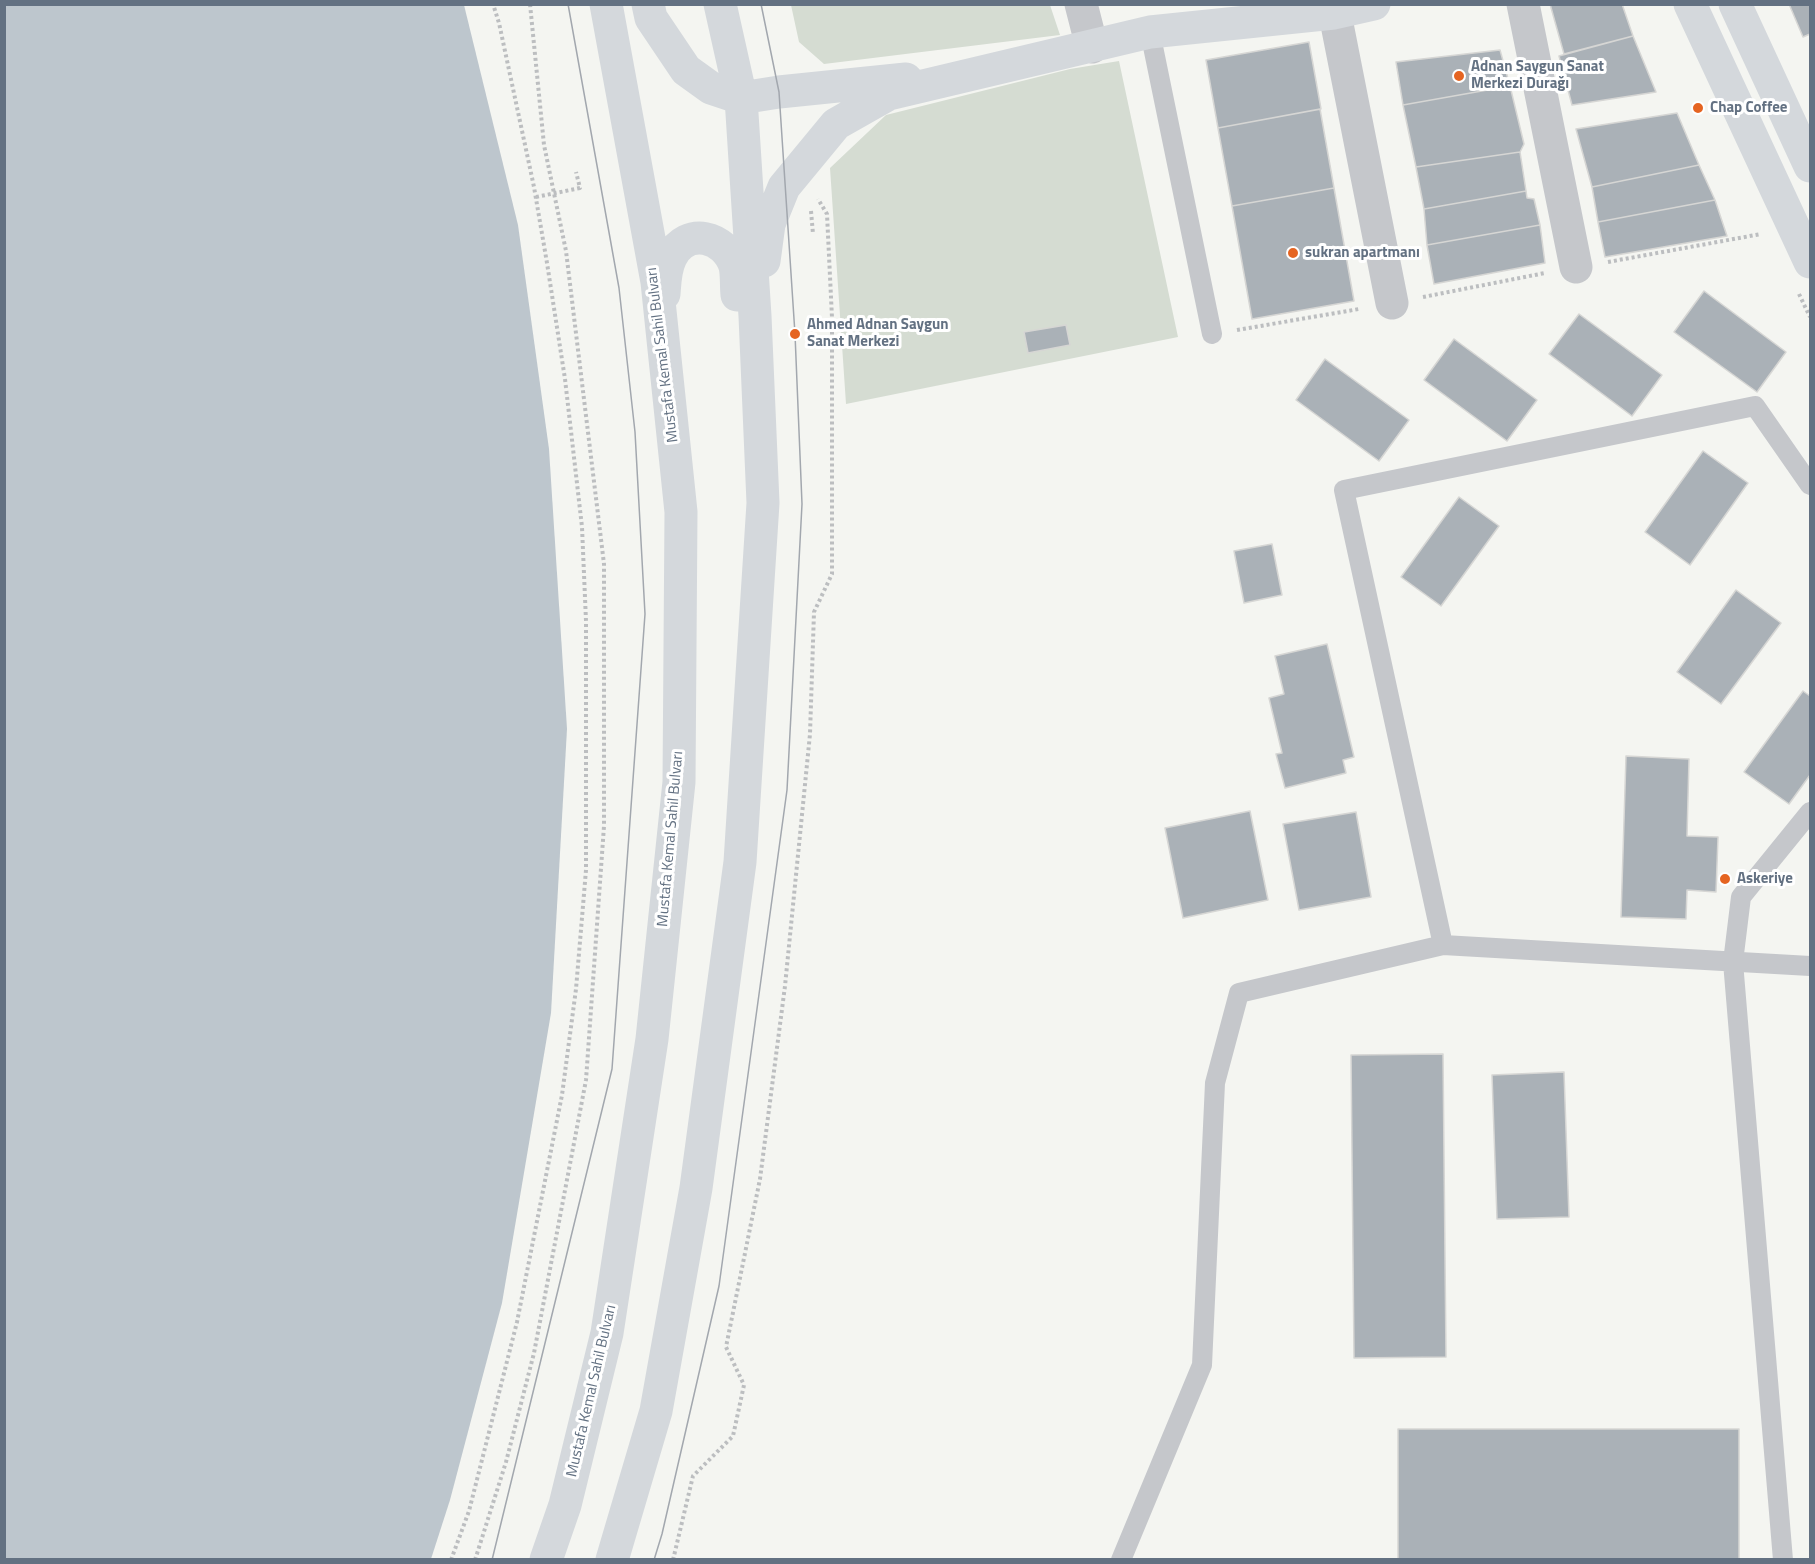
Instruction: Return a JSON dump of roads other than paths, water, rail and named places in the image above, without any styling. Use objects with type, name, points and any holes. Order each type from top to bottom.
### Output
[{"type":"main road","name":"Mustafa Kemal Sahil Bulvarı","points":[[546,1560],[565,1505],[607,1333],[652,1039],[679,782],[681,512],[657,282],[606,4]]},
{"type":"main road","points":[[648,4],[651,18],[686,70],[711,88],[741,98],[994,70]]},
{"type":"main road","points":[[612,1560],[657,1411],[696,1188],[740,862],[763,503],[755,316],[741,98],[720,4]]},
{"type":"main road","points":[[755,316],[769,224],[784,188],[836,124],[889,94],[1150,32],[1374,4]]},
{"type":"main road","points":[[1690,4],[1803,274]]},
{"type":"main road","points":[[1735,4],[1810,165]]},
{"type":"main road","points":[[662,329],[666,270],[671,255],[681,243],[694,238],[713,239],[726,250],[735,267],[742,420],[763,503]]},
{"type":"street","points":[[1081,4],[1092,47]]},
{"type":"street","points":[[1523,4],[1576,267]]},
{"type":"street","points":[[1334,9],[1392,303]]},
{"type":"lane","points":[[1150,32],[1212,334]]},
{"type":"lane","points":[[1443,945],[1344,490],[1755,406],[1810,486]]},
{"type":"lane","points":[[1783,1560],[1733,962],[1741,897],[1810,812]]},
{"type":"lane","points":[[1121,1560],[1202,1365],[1215,1083],[1239,993],[1443,945],[1810,966]]},
{"type":"tram line","points":[[492,1560],[612,1069],[645,614],[635,432],[619,288],[568,4]]},
{"type":"tram line","points":[[654,1560],[719,1286],[787,790],[802,504],[795,334],[779,92],[761,4]]},
{"type":"place","name":"Adnan Saygun Sanat Merkezi Durağı","points":[[1459,76]]},
{"type":"place","name":"Chap Coffee","points":[[1698,108]]},
{"type":"place","name":"sukran apartmanı","points":[[1293,253]]},
{"type":"place","name":"Ahmed Adnan Saygun Sanat Merkezi","points":[[795,334]]},
{"type":"place","name":"Askeriye","points":[[1725,879]]}]
